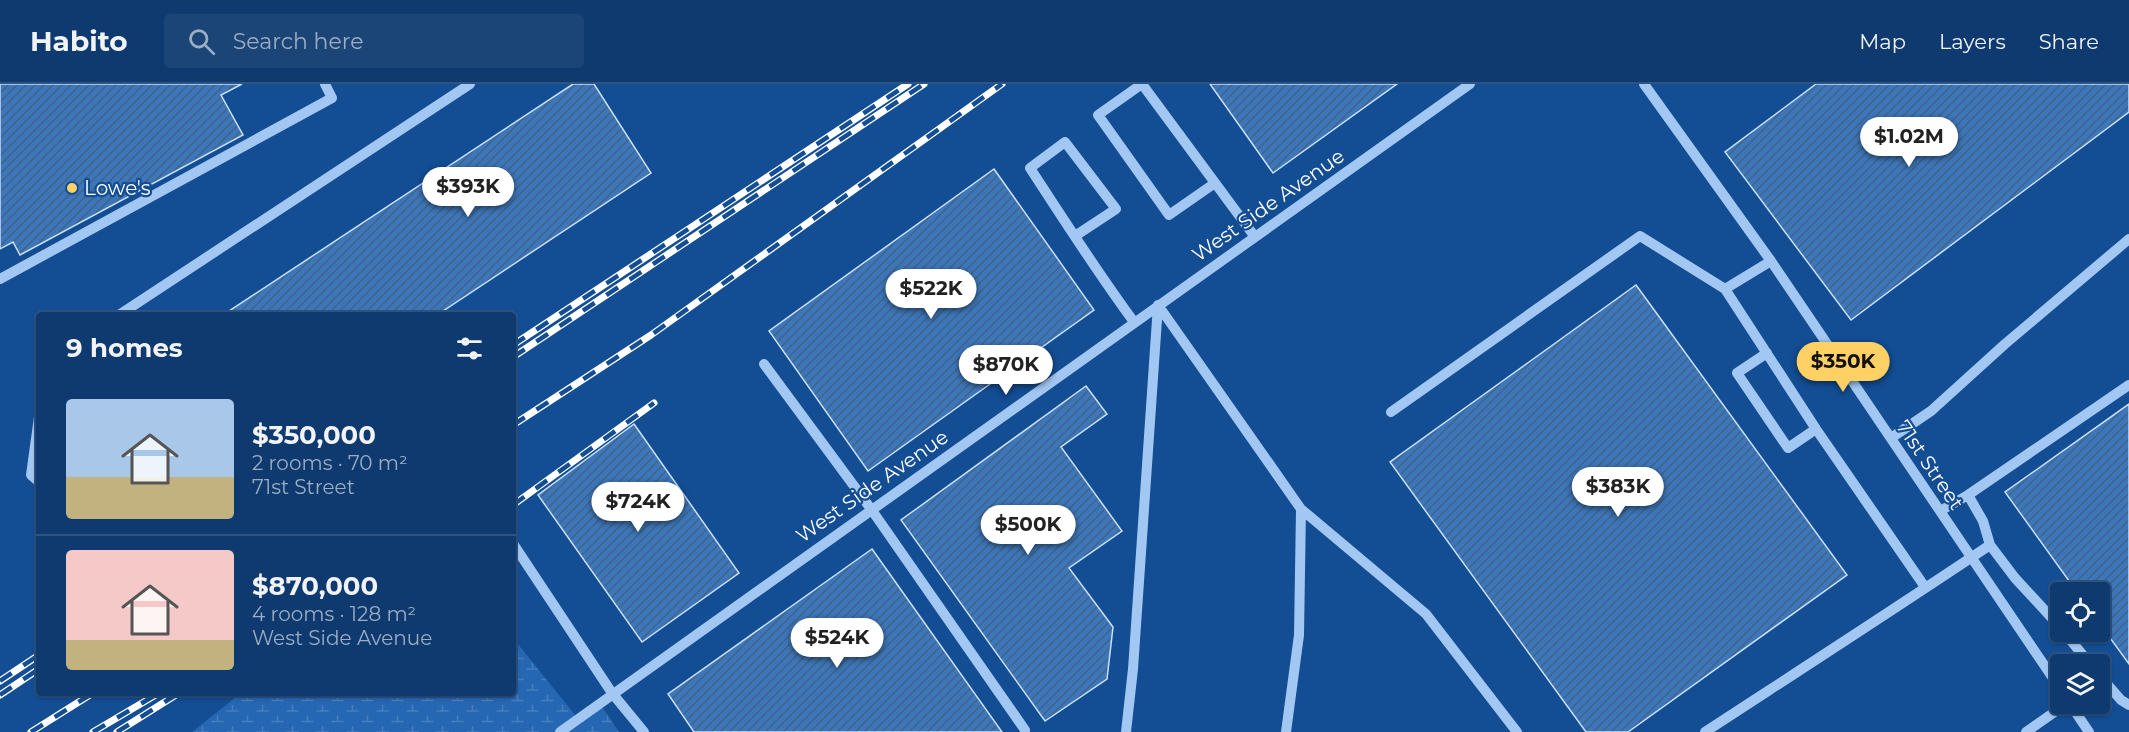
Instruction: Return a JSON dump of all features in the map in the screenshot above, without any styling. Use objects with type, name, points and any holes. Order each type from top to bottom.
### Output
[{"type":"street","points":[[0,279],[332,98],[325,84]]},
{"type":"street","points":[[124,312],[470,84]]},
{"type":"street","points":[[1215,183],[1169,215],[1098,115],[1142,84],[1255,237]]},
{"type":"street","name":"West Side Avenue","points":[[560,732],[1470,84]]},
{"type":"street","name":"71st Street","points":[[1644,84],[1771,261],[2050,674]]},
{"type":"street","points":[[1075,236],[1116,208],[1065,142],[1030,168],[1075,236],[1134,322]]},
{"type":"street","points":[[1391,412],[1640,236],[1725,289],[1816,429],[1925,587]]},
{"type":"street","points":[[1891,438],[1931,411],[2005,344],[2129,239]]},
{"type":"street","points":[[1725,289],[1771,261]]},
{"type":"street","points":[[1158,305],[1301,509],[1426,614],[1517,732]]},
{"type":"street","points":[[1126,732],[1133,669],[1158,305]]},
{"type":"street","points":[[1767,353],[1737,373],[1788,448],[1816,429]]},
{"type":"street","points":[[764,364],[871,509],[1025,730]]},
{"type":"street","points":[[1940,511],[1968,495],[2129,385]]},
{"type":"street","points":[[36,436],[30,475],[36,480]]},
{"type":"street","points":[[1968,495],[1983,521],[1990,545],[2015,578],[2050,616]]},
{"type":"street","points":[[1286,732],[1299,635],[1301,509]]},
{"type":"street","points":[[1706,732],[1990,545]]},
{"type":"street","points":[[516,548],[612,693],[644,732]]},
{"type":"street","points":[[2072,642],[2082,654]]},
{"type":"street","points":[[2110,687],[2129,705]]},
{"type":"street","points":[[2026,732],[2053,714]]},
{"type":"street","points":[[2076,714],[2089,732]]},
{"type":"green space","points":[[516,642],[576,716],[599,702],[619,732],[192,732],[237,696],[516,696]]},
{"type":"building","name":"Lowe's","points":[[0,84],[242,84],[221,95],[243,135],[20,255],[13,242],[0,249]]},
{"type":"building","points":[[573,84],[594,84],[651,173],[442,312],[228,312]]},
{"type":"building","points":[[1210,84],[1397,84],[1273,173]]},
{"type":"building","points":[[1816,84],[2129,84],[2129,112],[1851,320],[1725,152]]},
{"type":"building","points":[[994,169],[1094,310],[868,471],[769,331]]},
{"type":"building","points":[[1636,285],[1847,575],[1628,732],[1586,732],[1390,462]]},
{"type":"building","points":[[1086,386],[1107,414],[1061,447],[1122,531],[1069,568],[1113,627],[1107,679],[1045,721],[901,520]]},
{"type":"building","points":[[2129,404],[2129,664],[2110,638],[2110,582],[2070,582],[2005,492]]},
{"type":"building","points":[[634,424],[739,573],[642,642],[538,495]]},
{"type":"building","points":[[872,549],[1002,732],[694,732],[668,694]]},
{"type":"railway","points":[[516,343],[908,84]]},
{"type":"railway","points":[[516,355],[924,84]]},
{"type":"railway","points":[[516,423],[651,335],[1002,84]]},
{"type":"railway","points":[[516,503],[654,403]]},
{"type":"railway","points":[[0,681],[36,657]]},
{"type":"railway","points":[[0,695],[36,671]]},
{"type":"railway","points":[[31,732],[88,696]]},
{"type":"railway","points":[[93,732],[154,696]]},
{"type":"railway","points":[[117,732],[174,696]]},
{"type":"place","name":"Lowe's","points":[[72,188]]}]
